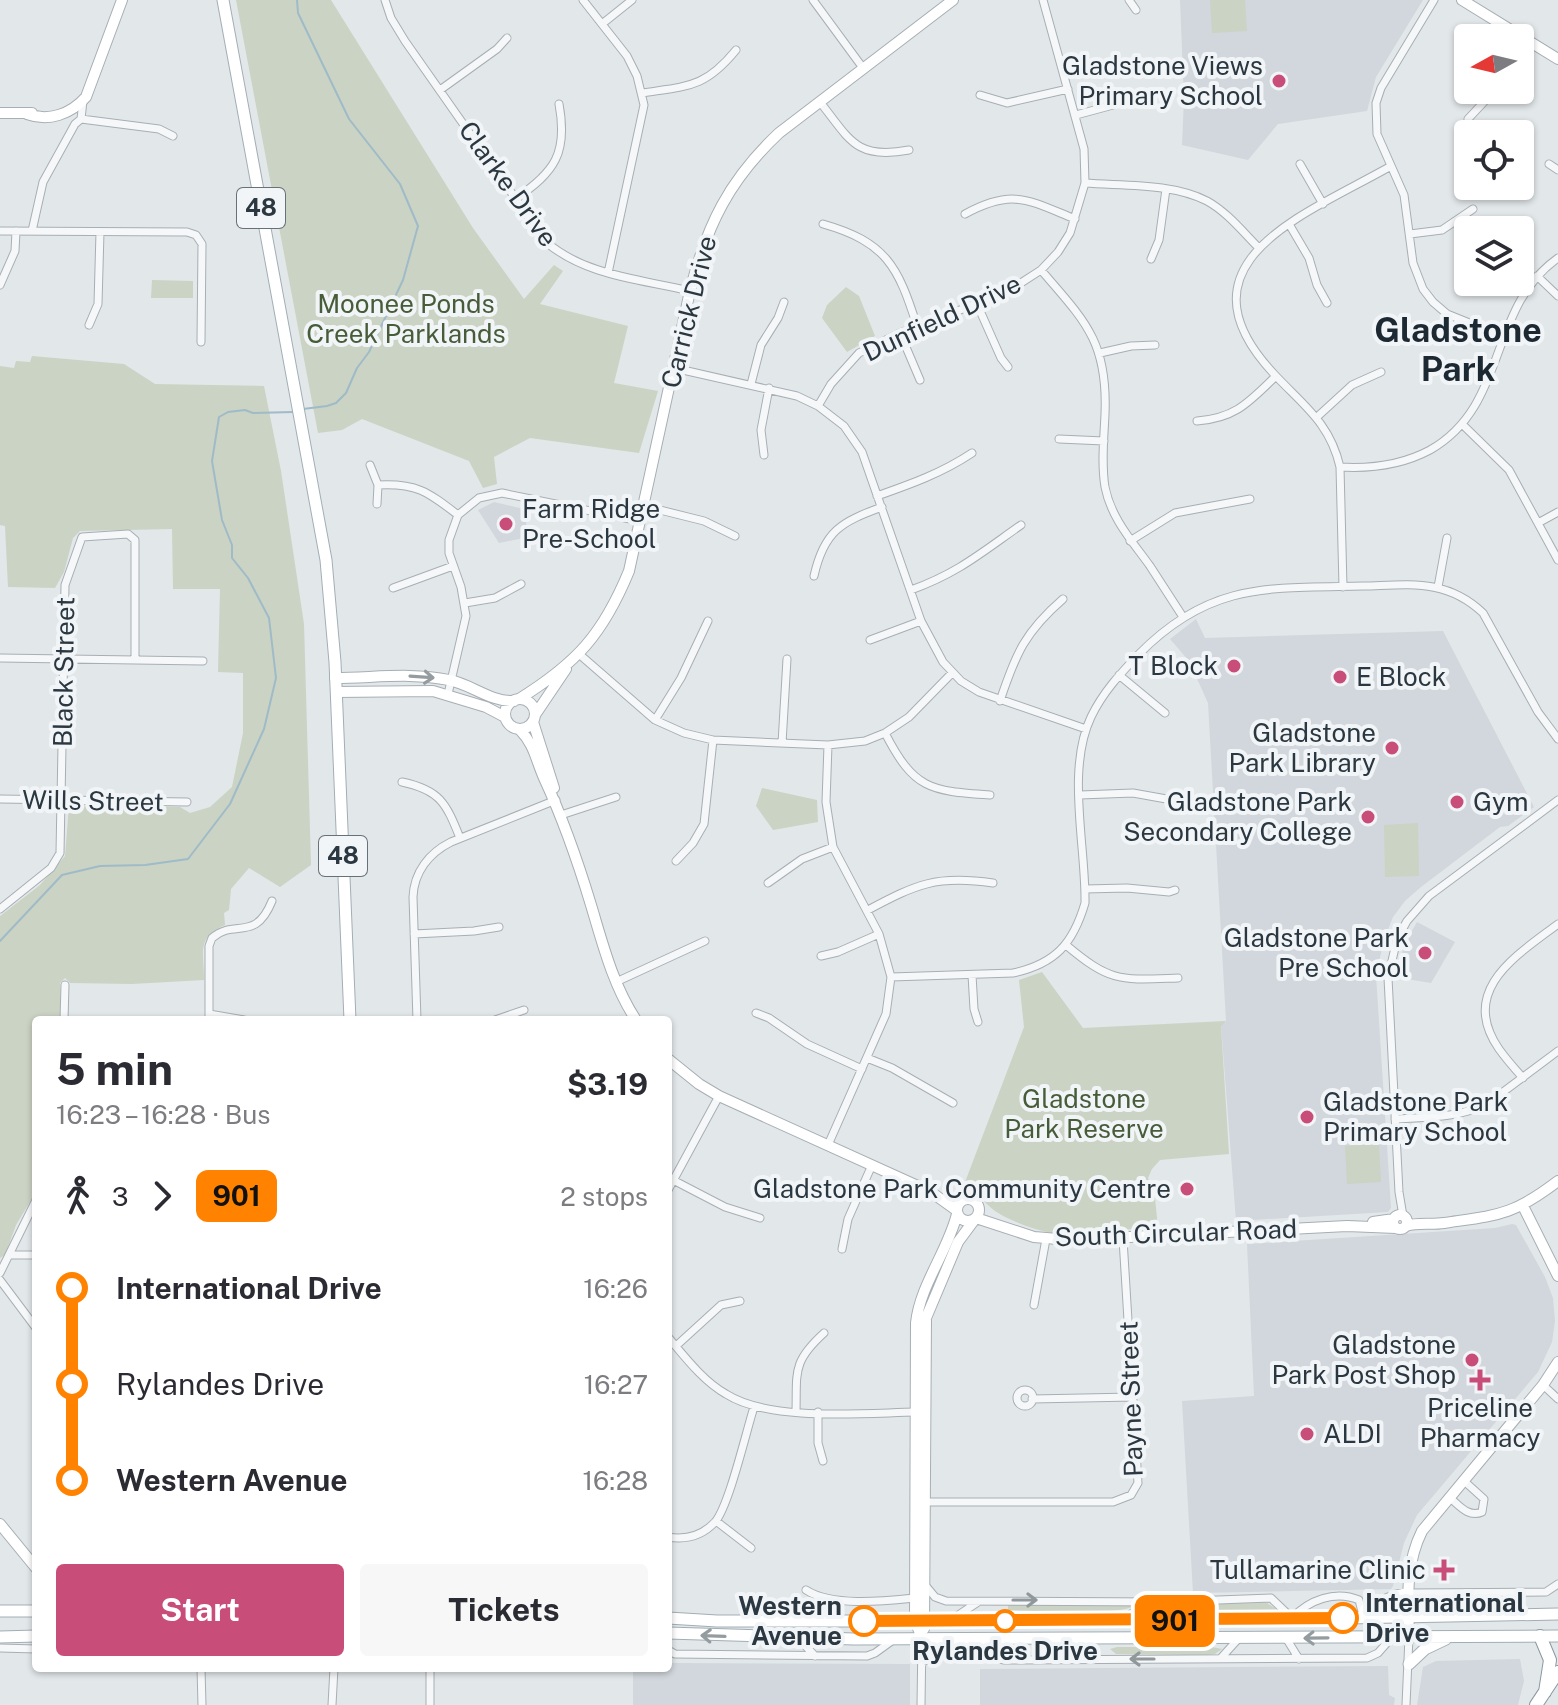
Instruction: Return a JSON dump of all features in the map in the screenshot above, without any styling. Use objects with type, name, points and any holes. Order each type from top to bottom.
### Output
[{"type":"highway","points":[[1540,1636],[1550,1663],[1545,1692]]},
{"type":"highway","points":[[1536,1705],[1558,1672]]},
{"type":"main road","name":"48","points":[[221,0],[326,560],[336,692],[350,1016]]},
{"type":"main road","points":[[6,1610],[32,1608]]},
{"type":"main road","points":[[672,1618],[704,1621],[1120,1621],[1558,1614]]},
{"type":"main road","points":[[672,1633],[798,1638],[978,1639],[1558,1636]]},
{"type":"main road","points":[[0,1637],[32,1636]]},
{"type":"main road","points":[[1409,1664],[1425,1649],[1450,1637]]},
{"type":"street","points":[[0,113],[49,117],[77,104],[91,89],[122,0]]},
{"type":"street","name":"Clarke Drive","points":[[385,0],[391,18],[405,41],[546,242],[564,257],[584,267],[690,291]]},
{"type":"street","points":[[583,0],[627,56],[644,105],[608,273]]},
{"type":"street","points":[[602,24],[632,0]]},
{"type":"street","points":[[813,0],[863,68]]},
{"type":"street","name":"Carrick Drive","points":[[534,719],[570,664],[614,607],[629,571],[690,291],[710,225],[739,176],[779,133],[953,0]]},
{"type":"street","name":"Dunfield Drive","points":[[818,406],[831,384],[859,353],[900,333],[1007,292],[1041,270],[1070,233],[1085,183],[1084,149],[1043,0]]},
{"type":"street","points":[[1129,0],[1136,10]]},
{"type":"street","points":[[1434,0],[1386,77],[1376,103],[1377,134],[1404,195],[1417,277],[1433,302],[1447,314],[1504,337]]},
{"type":"street","points":[[1462,0],[1501,24]]},
{"type":"street","points":[[440,90],[497,49],[507,38]]},
{"type":"street","points":[[1534,45],[1558,59]]},
{"type":"street","points":[[642,93],[684,87],[706,80],[720,70],[736,50]]},
{"type":"street","points":[[980,95],[1007,103],[1068,89]]},
{"type":"street","points":[[1076,115],[1139,98]]},
{"type":"street","points":[[820,102],[855,144],[867,152],[890,154],[909,150]]},
{"type":"street","points":[[77,104],[81,119]]},
{"type":"street","points":[[515,199],[537,184],[560,153],[563,134],[559,104]]},
{"type":"street","points":[[1468,119],[1482,104]]},
{"type":"street","points":[[32,231],[43,182],[75,124],[81,119],[159,129],[173,136]]},
{"type":"street","points":[[1300,164],[1323,204]]},
{"type":"street","points":[[1549,164],[1558,170]]},
{"type":"street","points":[[1343,587],[1340,467],[1336,450],[1317,417],[1245,339],[1238,317],[1238,284],[1258,247],[1289,224],[1391,166]]},
{"type":"street","points":[[1085,183],[1182,192],[1208,202],[1258,247]]},
{"type":"street","points":[[1151,259],[1159,240],[1166,189]]},
{"type":"street","points":[[965,214],[986,203],[1012,198],[1028,200],[1075,219]]},
{"type":"street","points":[[1410,234],[1442,230],[1473,209]]},
{"type":"street","points":[[823,224],[862,238],[891,264],[917,326]]},
{"type":"street","points":[[1289,224],[1309,258],[1317,285],[1327,303]]},
{"type":"street","points":[[0,231],[187,232],[196,235],[202,244],[201,342]]},
{"type":"street","points":[[0,285],[15,251],[16,231]]},
{"type":"street","points":[[89,325],[98,304],[100,232]]},
{"type":"street","points":[[1340,467],[1363,469],[1405,461],[1434,447],[1463,425],[1487,384],[1523,293],[1558,258]]},
{"type":"street","points":[[1041,270],[1082,317],[1100,353],[1106,393],[1105,487],[1115,516],[1183,617]]},
{"type":"street","points":[[1537,276],[1558,296]]},
{"type":"street","points":[[751,384],[761,345],[784,302]]},
{"type":"street","points":[[977,304],[1008,367]]},
{"type":"street","points":[[900,333],[920,380]]},
{"type":"street","points":[[1100,353],[1131,346],[1155,345]]},
{"type":"street","points":[[674,368],[797,396],[818,406],[844,426],[867,464],[921,621],[936,652],[952,673],[979,692],[1000,701],[1086,729]]},
{"type":"street","points":[[1317,417],[1352,385],[1381,372]]},
{"type":"street","points":[[1197,421],[1219,419],[1234,413],[1276,376]]},
{"type":"street","points":[[764,455],[761,430],[769,388]]},
{"type":"street","points":[[1463,425],[1509,470],[1558,560]]},
{"type":"street","points":[[1059,439],[1104,441]]},
{"type":"street","points":[[877,496],[927,478],[972,453]]},
{"type":"street","points":[[370,465],[378,485],[377,504]]},
{"type":"street","points":[[378,485],[404,484],[422,489],[458,515]]},
{"type":"street","points":[[448,694],[463,639],[465,603],[453,566],[449,540],[458,515],[479,498],[502,493],[640,521]]},
{"type":"street","points":[[1130,541],[1175,513],[1250,499]]},
{"type":"street","points":[[644,506],[704,521],[735,536]]},
{"type":"street","points":[[814,576],[825,542],[832,533],[843,524],[882,507]]},
{"type":"street","points":[[1538,523],[1558,512]]},
{"type":"street","points":[[911,590],[963,568],[1021,525]]},
{"type":"street","name":"Black Street","points":[[0,909],[51,868],[61,846],[65,585],[79,541],[85,536],[128,534],[136,543],[133,591],[135,659]]},
{"type":"street","points":[[1438,587],[1447,538]]},
{"type":"street","points":[[393,588],[453,566]]},
{"type":"street","points":[[465,603],[495,598],[521,584]]},
{"type":"street","points":[[891,977],[1013,973],[1031,969],[1051,959],[1066,945],[1079,923],[1085,903],[1080,795],[1081,752],[1086,729],[1101,699],[1143,651],[1183,617],[1227,596],[1258,590],[1438,587],[1470,601],[1483,613],[1538,712],[1558,739]]},
{"type":"street","points":[[1000,701],[1015,656],[1037,621],[1063,599]]},
{"type":"street","points":[[655,720],[681,678],[708,621]]},
{"type":"street","points":[[870,640],[921,621]]},
{"type":"street","points":[[579,654],[655,720],[684,733],[713,740],[854,744],[885,733],[909,717],[952,673]]},
{"type":"street","points":[[0,658],[203,661]]},
{"type":"street","points":[[782,743],[787,659]]},
{"type":"street","name":"Carrick Drive","points":[[516,700],[570,664]]},
{"type":"street","points":[[1119,675],[1165,713]]},
{"type":"street","points":[[394,676],[396,691]]},
{"type":"street","points":[[335,678],[428,676],[452,680],[496,700],[516,700],[532,706],[556,800],[616,982],[634,1016]]},
{"type":"street","points":[[536,688],[547,700]]},
{"type":"street","points":[[336,692],[433,691],[486,707],[505,717],[509,725],[520,730],[533,744],[538,765],[556,800]]},
{"type":"street","points":[[505,717],[507,708],[516,700]]},
{"type":"street","points":[[520,730],[528,727],[534,719]]},
{"type":"street","points":[[885,733],[898,758],[918,781],[953,792],[990,795]]},
{"type":"street","points":[[676,861],[693,843],[704,824],[713,740]]},
{"type":"street","points":[[828,745],[826,802],[833,847],[879,934],[891,977],[886,1014],[828,1145]]},
{"type":"street","points":[[402,782],[428,789],[440,797],[460,838]]},
{"type":"street","points":[[1080,795],[1133,793],[1172,800]]},
{"type":"street","points":[[561,815],[616,797]]},
{"type":"street","name":"Wills Street","points":[[0,799],[187,802]]},
{"type":"street","points":[[417,1016],[413,897],[415,880],[428,858],[460,838],[556,800]]},
{"type":"street","points":[[1400,1220],[1388,978],[1397,939],[1412,914],[1429,896],[1558,800]]},
{"type":"street","points":[[768,883],[802,859],[833,847]]},
{"type":"street","points":[[868,910],[908,888],[924,883],[947,879],[993,883]]},
{"type":"street","points":[[1085,889],[1175,890]]},
{"type":"street","points":[[209,1016],[209,946],[212,938],[220,932],[240,930],[259,923],[272,901]]},
{"type":"street","points":[[1523,1078],[1498,1049],[1489,1032],[1487,999],[1497,974],[1507,963],[1558,924]]},
{"type":"street","points":[[414,934],[499,927]]},
{"type":"street","points":[[821,956],[879,934]]},
{"type":"street","points":[[616,982],[705,941]]},
{"type":"street","points":[[1066,945],[1100,972],[1115,977],[1135,980],[1178,978]]},
{"type":"street","points":[[972,975],[978,1022]]},
{"type":"street","points":[[64,1016],[65,985]]},
{"type":"street","points":[[507,1016],[524,1010]]},
{"type":"street","points":[[756,1013],[769,1018],[807,1044],[862,1069]]},
{"type":"street","points":[[1395,1119],[1459,1115],[1476,1109],[1558,1051]]},
{"type":"street","points":[[867,1058],[892,1068],[953,1103]]},
{"type":"street","points":[[672,1062],[719,1096],[931,1192],[974,1200],[977,1215],[958,1242],[932,1290]]},
{"type":"street","points":[[719,1096],[673,1180],[725,1207],[760,1218]]},
{"type":"street","points":[[842,1249],[848,1219],[872,1165]]},
{"type":"street","name":"South Circular Road","points":[[977,1215],[1046,1239],[1123,1239],[1400,1220],[1457,1220],[1488,1218],[1523,1206],[1558,1181]]},
{"type":"street","points":[[931,1192],[965,1221],[977,1215]]},
{"type":"street","points":[[920,1621],[925,1585],[920,1412],[925,1324],[958,1203],[964,1199]]},
{"type":"street","points":[[1523,1206],[1558,1276]]},
{"type":"street","points":[[0,1273],[32,1208]]},
{"type":"street","points":[[1034,1305],[1046,1239]]},
{"type":"street","name":"Payne Street","points":[[921,1502],[1113,1502],[1131,1495],[1138,1483],[1123,1239]]},
{"type":"street","points":[[9,1255],[32,1255]]},
{"type":"street","points":[[0,1280],[32,1323]]},
{"type":"street","points":[[676,1346],[721,1305],[740,1301]]},
{"type":"street","points":[[796,1412],[800,1360],[824,1333]]},
{"type":"street","points":[[672,1342],[717,1389],[754,1407],[796,1412],[920,1412]]},
{"type":"street","points":[[1406,1705],[1409,1571],[1416,1543],[1426,1523],[1543,1385],[1558,1362]]},
{"type":"street","points":[[1543,1385],[1558,1399]]},
{"type":"street","points":[[1032,1399],[1133,1397]]},
{"type":"street","points":[[672,1537],[692,1537],[716,1521],[754,1407]]},
{"type":"street","points":[[818,1412],[818,1443],[823,1461]]},
{"type":"street","points":[[1449,1497],[1468,1513],[1475,1515],[1482,1512],[1484,1499],[1463,1480]]},
{"type":"street","points":[[921,1502],[915,1598],[922,1638],[921,1705]]},
{"type":"street","points":[[716,1521],[751,1548]]},
{"type":"street","points":[[0,1524],[32,1563]]},
{"type":"street","points":[[20,1548],[32,1558]]},
{"type":"street","points":[[925,1585],[941,1600],[1165,1602],[1271,1598],[1292,1618],[1318,1599],[1353,1597],[1360,1601],[1363,1618]]},
{"type":"street","points":[[1363,1618],[1365,1609],[1408,1593],[1546,1592],[1557,1586]]},
{"type":"street","points":[[806,1590],[816,1596],[833,1599],[915,1598]]},
{"type":"street","points":[[950,1621],[980,1600]]},
{"type":"street","points":[[1120,1621],[1152,1600]]},
{"type":"street","points":[[1220,1659],[1241,1637]]},
{"type":"street","points":[[922,1662],[970,1647],[978,1639],[986,1654],[1004,1660],[1299,1659],[1371,1658],[1392,1637]]},
{"type":"street","points":[[798,1638],[815,1656]]},
{"type":"street","points":[[672,1652],[867,1656],[895,1638]]},
{"type":"street","points":[[1286,1638],[1299,1659]]},
{"type":"street","points":[[0,1648],[32,1649]]},
{"type":"street","points":[[201,1672],[202,1705]]},
{"type":"street","points":[[332,1705],[334,1672]]},
{"type":"street","points":[[430,1672],[430,1705]]},
{"type":"shaded area","name":"Gladstone Views Primary School","points":[[1180,0],[1423,0],[1376,77],[1367,111],[1278,124],[1248,160],[1182,145],[1184,99]]},
{"type":"shaded area","name":"Farm Ridge Pre-School","points":[[494,502],[528,510],[524,538],[499,543],[478,510]]},
{"type":"shaded area","name":"Gladstone Park Secondary College","points":[[1196,619],[1205,638],[1443,631],[1534,807],[1508,826],[1500,827],[1405,901],[1393,917],[1384,940],[1376,975],[1391,1208],[1388,1212],[1236,1221],[1221,1025],[1226,1021],[1208,703],[1189,661],[1170,639]]},
{"type":"shaded area","name":"Gladstone Park Pre School","points":[[1417,922],[1455,942],[1431,983],[1395,977],[1405,943]]},
{"type":"shaded area","points":[[1516,1225],[1545,1277],[1553,1298],[1555,1321],[1552,1342],[1538,1372],[1417,1515],[1404,1543],[1391,1589],[1193,1593],[1182,1401],[1254,1396],[1247,1244],[1495,1228]]},
{"type":"shaded area","points":[[1520,1659],[1524,1681],[1518,1705],[1417,1705],[1423,1667],[1436,1661]]},
{"type":"shaded area","points":[[672,1663],[910,1664],[910,1705],[633,1705],[633,1672],[672,1672]]},
{"type":"shaded area","points":[[1388,1666],[1389,1695],[1395,1698],[1394,1705],[980,1705],[980,1669]]},
{"type":"green space","name":"Moonee Ponds Creek Parklands","points":[[236,0],[331,0],[473,228],[524,299],[554,265],[563,271],[540,304],[628,326],[614,383],[658,391],[639,453],[530,438],[494,457],[497,484],[483,488],[469,461],[362,419],[342,430],[318,433]]},
{"type":"green space","points":[[1210,0],[1245,0],[1247,31],[1212,33]]},
{"type":"green space","points":[[152,280],[193,281],[193,298],[151,298]]},
{"type":"green space","points":[[846,287],[859,296],[875,336],[847,352],[822,318],[827,305]]},
{"type":"green space","points":[[32,356],[124,364],[155,384],[264,386],[281,471],[304,624],[311,865],[280,887],[249,868],[231,889],[229,910],[224,913],[225,925],[206,940],[204,980],[132,984],[70,983],[65,978],[60,983],[60,1016],[32,1016],[32,1199],[16,1225],[5,1255],[0,1258],[0,916],[40,885],[65,856],[69,805],[180,807],[190,813],[210,807],[232,787],[243,733],[243,673],[218,672],[220,589],[173,589],[172,529],[80,531],[73,538],[64,572],[55,588],[8,587],[5,526],[0,525],[0,366],[14,368],[16,361],[30,362]]},
{"type":"green space","points":[[762,788],[817,800],[818,822],[773,830],[756,806]]},
{"type":"green space","points":[[1418,823],[1419,876],[1385,877],[1384,825]]},
{"type":"green space","name":"Gladstone Park Reserve","points":[[1042,972],[1083,1028],[1226,1021],[1221,1026],[1229,1154],[1160,1160],[1148,1178],[1155,1198],[1158,1228],[1051,1233],[1008,1218],[977,1196],[962,1190],[1024,1027],[1019,980]]},
{"type":"green space","points":[[1379,1144],[1381,1182],[1347,1184],[1345,1146]]},
{"type":"green space","points":[[1008,1603],[1140,1604],[1113,1611],[1077,1612],[1008,1610]]},
{"type":"green space","points":[[1267,1603],[1278,1610],[1185,1611],[1173,1604]]},
{"type":"green space","points":[[1110,1649],[1222,1649],[1208,1655],[1116,1654]]},
{"type":"waterway","points":[[297,0],[298,13],[349,119],[400,184],[418,226],[403,280],[346,393],[336,403],[303,409]]},
{"type":"waterway","points":[[0,941],[62,875],[100,866],[145,865],[188,859],[230,804],[264,729],[276,678],[269,618],[248,578],[232,558],[232,545],[222,520],[212,461],[219,417],[228,412],[245,410],[253,413],[293,412]]},
{"type":"bus line","name":"901","points":[[864,1621],[1343,1618]]},
{"type":"place","name":"Gladstone Views Primary School","points":[[1279,81]]},
{"type":"place","name":"Farm Ridge Pre-School","points":[[506,524]]},
{"type":"place","name":"T Block","points":[[1234,666]]},
{"type":"place","name":"E Block","points":[[1340,677]]},
{"type":"place","name":"Gladstone Park Library","points":[[1392,748]]},
{"type":"place","name":"Gym","points":[[1457,802]]},
{"type":"place","name":"Gladstone Park Secondary College","points":[[1368,817]]},
{"type":"place","name":"Gladstone Park Pre School","points":[[1425,953]]},
{"type":"place","name":"Gladstone Park Primary School","points":[[1307,1117]]},
{"type":"place","name":"Gladstone Park Community Centre","points":[[1187,1189]]},
{"type":"place","name":"Gladstone Park Post Shop","points":[[1472,1360]]},
{"type":"place","name":"Priceline Pharmacy","points":[[1480,1380]]},
{"type":"place","name":"ALDI","points":[[1307,1434]]},
{"type":"place","name":"Tullamarine Clinic","points":[[1444,1570]]},
{"type":"place","name":"International Drive","points":[[1343,1618]]},
{"type":"place","name":"Western Avenue","points":[[864,1621]]},
{"type":"place","name":"Rylandes Drive","points":[[1005,1621]]},
{"type":"district","name":"Gladstone Park","points":[[1458,350]]}]
